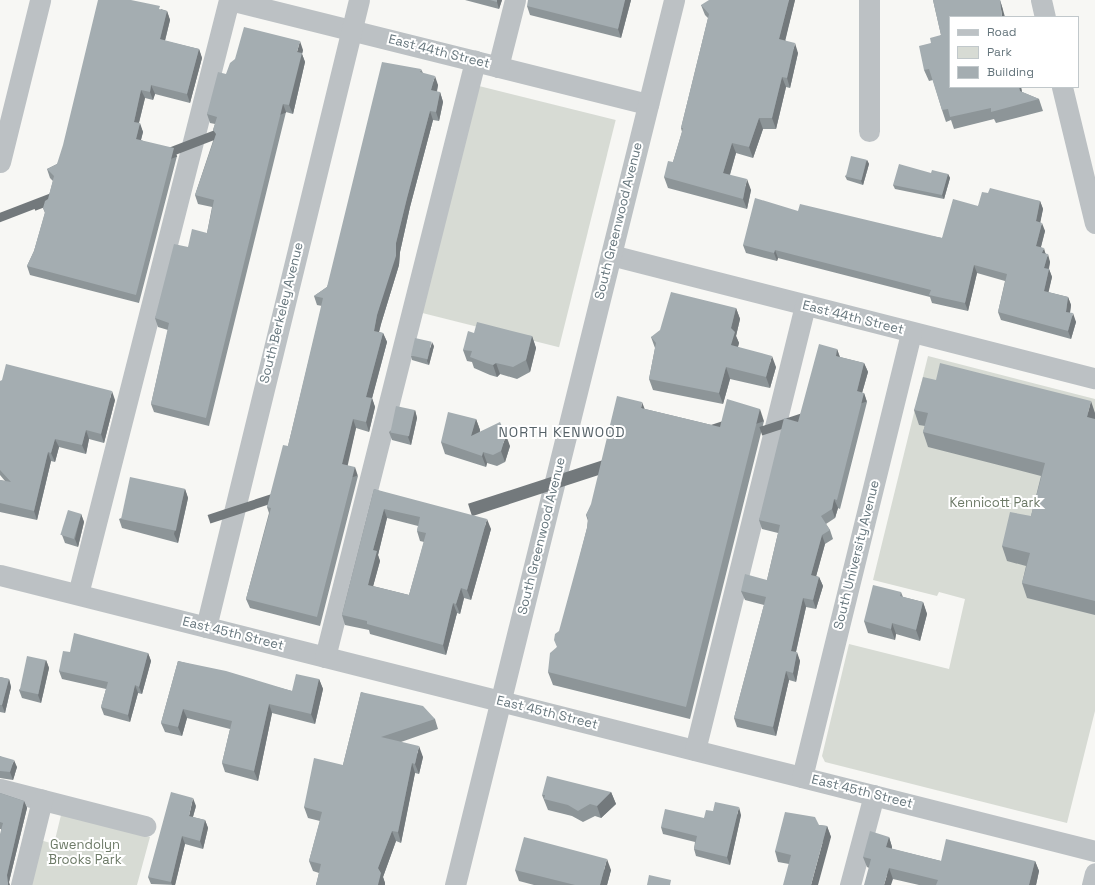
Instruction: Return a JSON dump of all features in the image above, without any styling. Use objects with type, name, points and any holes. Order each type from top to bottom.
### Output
[{"type":"street","points":[[0,162],[40,0]]},
{"type":"street","points":[[78,594],[230,0]]},
{"type":"street","name":"East 44th Street","points":[[230,0],[648,104]]},
{"type":"street","name":"South Berkeley Avenue","points":[[206,627],[359,0]]},
{"type":"street","points":[[498,66],[515,0]]},
{"type":"street","name":"South Greenwood Avenue","points":[[455,885],[502,701],[674,0]]},
{"type":"street","points":[[869,0],[869,130]]},
{"type":"street","points":[[1041,0],[1045,16]]},
{"type":"street","points":[[325,657],[475,61]]},
{"type":"street","points":[[1062,88],[1095,223]]},
{"type":"street","name":"East 44th Street","points":[[611,256],[1095,378]]},
{"type":"street","points":[[695,750],[805,306]]},
{"type":"street","name":"South University Avenue","points":[[802,777],[912,333]]},
{"type":"street","name":"East 45th Street","points":[[0,575],[1095,851]]},
{"type":"street","points":[[0,789],[145,826]]},
{"type":"street","points":[[850,885],[874,795]]},
{"type":"street","points":[[21,885],[42,800]]},
{"type":"street","points":[[1092,885],[1095,873]]},
{"type":"green space","points":[[475,85],[616,120],[559,347],[418,312]]},
{"type":"green space","name":"Kennicott Park","points":[[928,356],[1095,399],[1095,711],[1067,823],[825,762],[822,756],[849,644],[949,669],[965,599],[939,592],[937,596],[873,580]]},
{"type":"green space","name":"Gwendolyn Brooks Park","points":[[61,815],[150,837],[137,885],[28,885],[40,840],[54,844]]},
{"type":"building","points":[[98,0],[131,0],[160,6],[159,9],[167,11],[160,39],[199,49],[187,94],[151,85],[150,92],[141,90],[134,122],[140,123],[136,139],[174,148],[136,295],[27,266],[34,251],[45,212],[43,208],[45,201],[48,199],[54,176],[47,169],[57,164],[63,145]]},
{"type":"building","points":[[528,0],[625,0],[618,29],[527,6]]},
{"type":"building","points":[[709,0],[789,0],[779,39],[795,43],[787,78],[782,77],[772,118],[759,118],[749,147],[732,143],[723,173],[747,179],[743,199],[664,177],[668,161],[673,162],[683,128],[681,128],[709,14],[701,5]]},
{"type":"building","points":[[933,0],[1000,0],[1002,16],[949,16],[949,88],[1019,88],[1020,91],[1039,99],[991,112],[991,108],[950,117],[948,109],[942,110],[929,69],[924,70],[919,46],[931,43],[930,38],[941,35]]},
{"type":"building","points":[[244,27],[300,41],[297,52],[302,53],[289,105],[283,104],[206,418],[151,404],[169,323],[155,318],[174,244],[188,247],[192,229],[207,233],[214,200],[195,195],[216,134],[213,130],[217,117],[207,114],[218,72],[226,74],[230,63],[235,59]]},
{"type":"building","points":[[382,62],[421,69],[420,72],[435,76],[431,90],[440,92],[436,112],[430,111],[396,243],[396,256],[377,315],[374,331],[383,333],[366,397],[372,398],[366,422],[353,419],[342,464],[355,467],[317,617],[246,599],[271,508],[267,507],[283,445],[288,446],[323,298],[314,296],[327,287]]},
{"type":"building","points":[[851,156],[867,160],[861,180],[846,176]]},
{"type":"building","points":[[899,164],[931,173],[932,170],[948,174],[942,195],[893,185]]},
{"type":"building","points":[[990,188],[1040,201],[1036,221],[1042,223],[1036,246],[1044,248],[1042,253],[1048,254],[1044,268],[1049,269],[1044,291],[1068,297],[1066,312],[1073,313],[1068,331],[998,312],[1007,274],[974,265],[965,303],[929,295],[931,290],[775,250],[774,253],[743,245],[755,198],[798,211],[800,204],[942,238],[953,199],[978,206],[982,192],[988,193]]},
{"type":"building","points":[[671,292],[736,308],[731,328],[735,332],[731,345],[772,356],[766,377],[726,367],[719,393],[649,379],[656,343],[651,337],[660,330]]},
{"type":"building","points":[[477,322],[532,336],[526,360],[513,367],[496,363],[493,365],[470,357],[472,351],[463,350],[468,331],[474,333]]},
{"type":"building","points":[[415,338],[432,342],[428,359],[411,356]]},
{"type":"building","points":[[819,344],[837,349],[836,356],[864,363],[857,391],[864,393],[837,500],[834,499],[832,509],[821,516],[830,530],[822,535],[811,575],[819,577],[813,600],[803,598],[791,651],[797,652],[793,673],[786,671],[773,727],[734,718],[766,597],[741,591],[745,574],[767,580],[780,525],[759,520],[784,418],[798,422]]},
{"type":"building","points":[[940,363],[1091,401],[1087,417],[1095,419],[1095,601],[1022,583],[1030,553],[1002,546],[1010,512],[1031,516],[1045,463],[923,432],[928,413],[914,410],[923,377],[936,380]]},
{"type":"building","points":[[6,364],[112,391],[101,434],[86,430],[82,445],[55,439],[51,453],[48,452],[34,511],[0,503],[0,480],[11,482],[0,470],[0,381],[2,380]]},
{"type":"building","points":[[617,396],[642,402],[641,408],[720,427],[727,399],[760,409],[686,707],[548,672],[550,653],[557,647],[554,640],[555,634],[559,631],[587,528],[588,518],[586,515],[591,504]]},
{"type":"building","points":[[396,406],[415,410],[409,436],[390,432]]},
{"type":"building","points":[[448,412],[476,419],[471,436],[500,422],[506,435],[501,451],[493,455],[483,452],[482,456],[441,442]]},
{"type":"building","points":[[130,477],[185,489],[176,531],[121,519]]},
{"type":"building","points":[[374,489],[487,519],[467,590],[461,588],[456,604],[453,603],[443,645],[367,624],[367,621],[342,615]],"holes":[[[384,509],[420,517],[417,531],[426,533],[409,595],[368,585],[377,551],[373,550]]]},
{"type":"building","points":[[68,510],[81,514],[74,539],[60,535]]},
{"type":"building","points":[[873,585],[901,592],[900,596],[923,602],[916,630],[892,623],[891,629],[864,621]]},
{"type":"building","points":[[74,633],[148,653],[139,687],[135,685],[128,715],[101,707],[108,682],[59,671],[63,651],[70,652]]},
{"type":"building","points":[[27,656],[46,660],[38,694],[20,690]]},
{"type":"building","points":[[178,661],[226,671],[292,691],[296,674],[319,679],[311,714],[269,704],[254,771],[222,763],[232,721],[183,709],[178,727],[161,723]]},
{"type":"building","points":[[0,677],[9,679],[2,705],[0,705]]},
{"type":"building","points":[[361,692],[423,706],[435,719],[381,737],[419,746],[415,764],[412,763],[398,832],[392,831],[378,868],[381,873],[378,885],[316,885],[321,864],[309,861],[322,812],[304,807],[314,758],[343,765]]},
{"type":"building","points":[[0,756],[14,760],[10,772],[0,771]]},
{"type":"building","points":[[547,776],[611,792],[597,806],[590,804],[578,811],[568,805],[544,799],[545,795],[542,795]]},
{"type":"building","points":[[171,792],[193,798],[189,816],[205,820],[200,841],[182,836],[171,882],[148,877]]},
{"type":"building","points":[[0,793],[24,801],[7,875],[8,885],[0,885],[0,834],[3,823],[0,822]]},
{"type":"building","points":[[715,802],[739,807],[727,857],[694,849],[697,836],[661,827],[665,809],[704,818],[706,810],[713,811]]},
{"type":"building","points":[[785,812],[815,817],[819,825],[827,826],[811,885],[783,885],[791,855],[775,851]]},
{"type":"building","points":[[870,831],[889,837],[886,847],[941,861],[946,839],[1035,861],[1029,885],[936,885],[938,880],[889,868],[884,885],[864,885],[871,859],[863,857]]},
{"type":"building","points":[[524,837],[607,859],[600,885],[575,885],[515,870]]},
{"type":"building","points":[[649,875],[671,880],[670,885],[647,885]]},
{"type":"district","name":"NORTH KENWOOD","points":[[562,432]]}]
